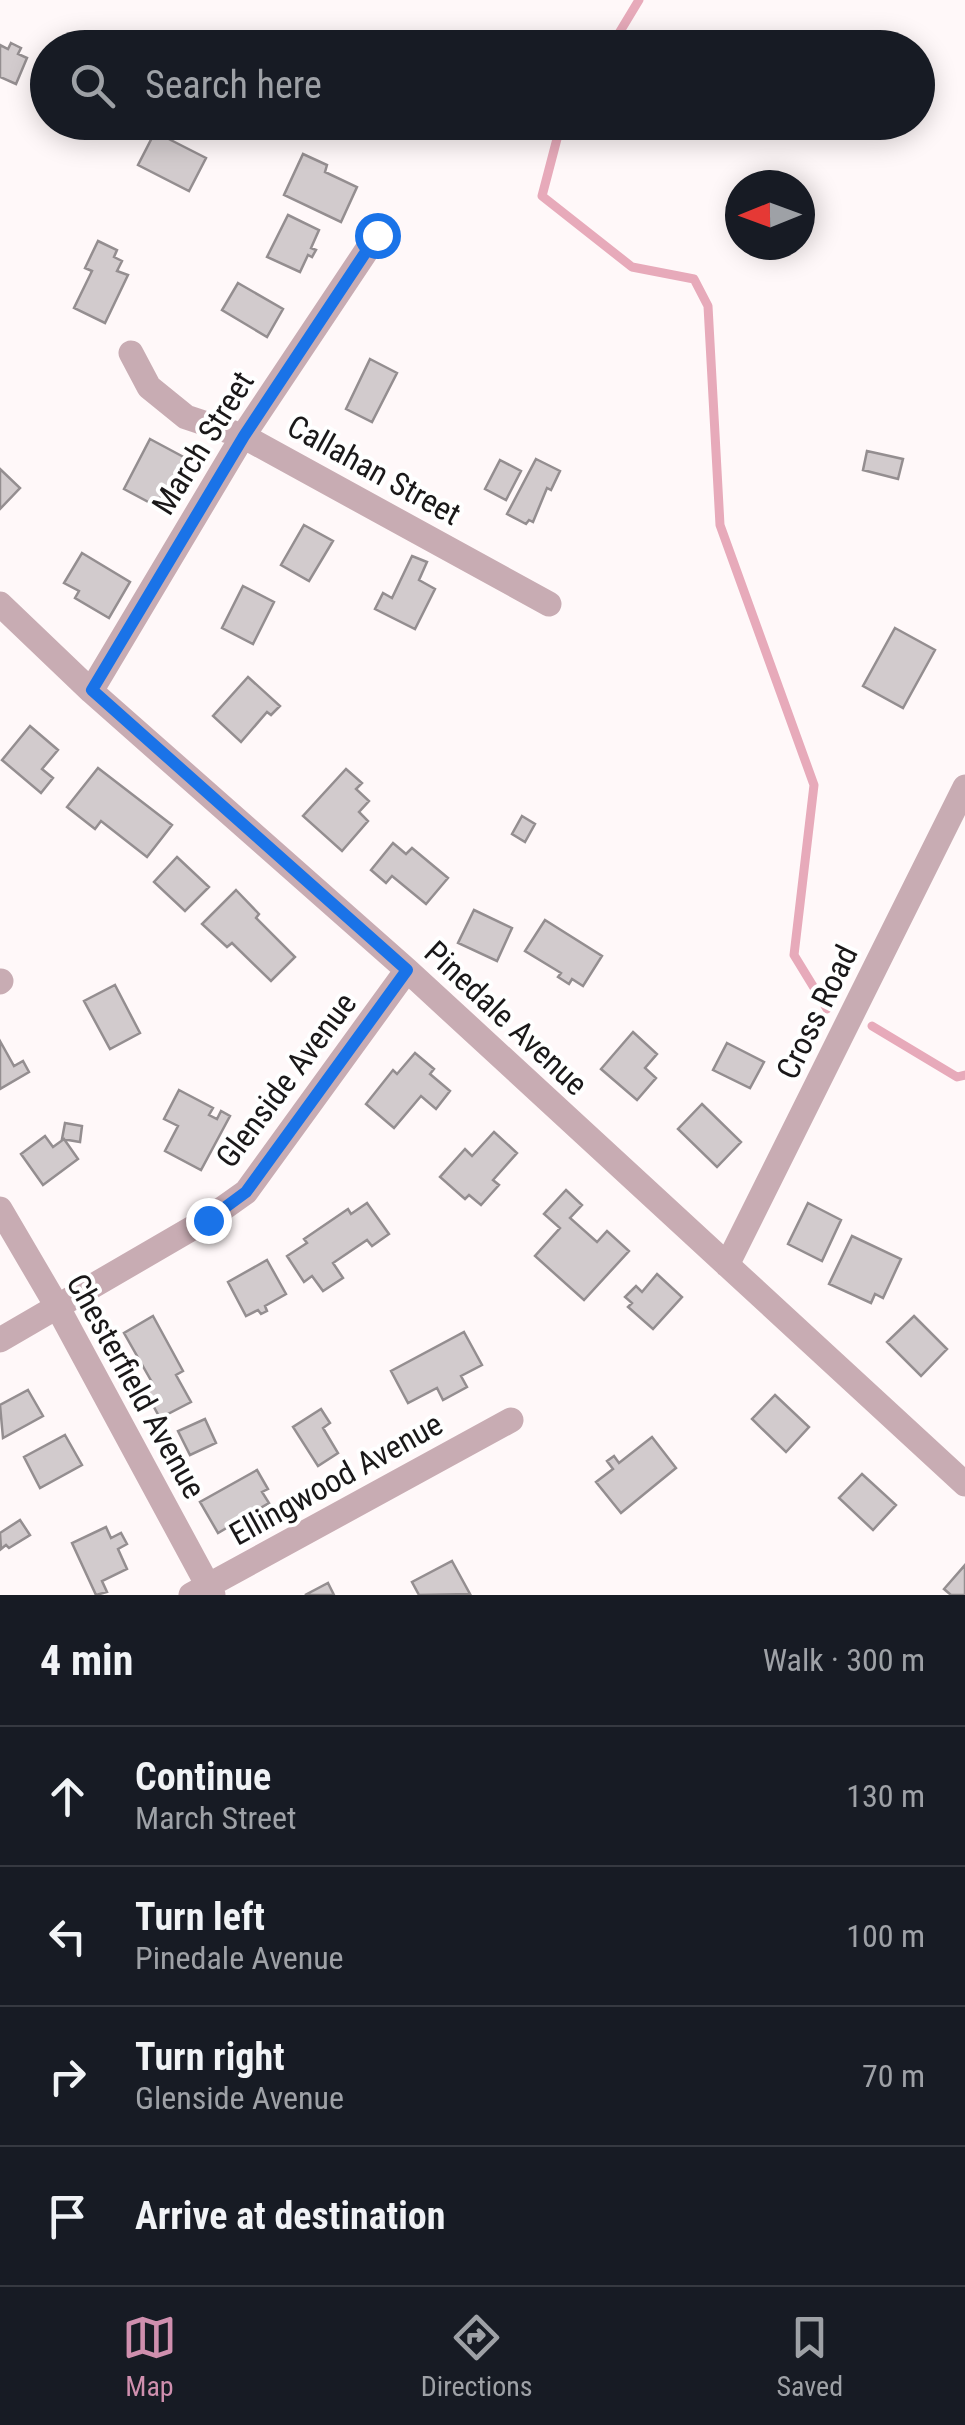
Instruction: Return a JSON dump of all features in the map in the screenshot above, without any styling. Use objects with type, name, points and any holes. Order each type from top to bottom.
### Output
[{"type":"street","name":"March Street","points":[[92,690],[244,436],[377,235]]},
{"type":"street","name":"Callahan Street","points":[[131,353],[149,387],[186,416],[244,436],[549,604]]},
{"type":"street","name":"Pinedale Avenue","points":[[0,604],[407,970],[965,1484]]},
{"type":"street","name":"Cross Road","points":[[727,1265],[964,793]]},
{"type":"street","name":"Glenside Avenue","points":[[0,1340],[208,1220],[246,1192],[407,970]]},
{"type":"street","name":"Chesterfield Avenue","points":[[0,1208],[58,1308],[204,1592]]},
{"type":"street","name":"Ellingwood Avenue","points":[[204,1592],[512,1420]]},
{"type":"building","points":[[11,43],[21,48],[18,54],[27,58],[16,84],[0,77],[0,45],[8,49]]},
{"type":"building","points":[[151,140],[171,140],[206,158],[189,191],[138,165]]},
{"type":"building","points":[[303,154],[327,165],[325,172],[357,187],[341,222],[284,195]]},
{"type":"building","points":[[288,215],[319,230],[311,248],[316,250],[312,257],[308,255],[300,272],[267,257]]},
{"type":"building","points":[[98,241],[117,250],[114,257],[122,261],[117,271],[128,275],[105,323],[74,308],[92,271],[85,268]]},
{"type":"building","points":[[238,283],[283,309],[267,337],[222,310]]},
{"type":"building","points":[[370,359],[397,373],[372,422],[346,409]]},
{"type":"building","points":[[150,439],[191,461],[174,494],[165,489],[156,506],[124,489]]},
{"type":"building","points":[[867,451],[903,459],[898,479],[863,470]]},
{"type":"building","points":[[536,459],[560,471],[551,490],[547,488],[533,522],[529,520],[526,524],[507,514]]},
{"type":"building","points":[[500,460],[521,471],[506,500],[485,489]]},
{"type":"building","points":[[0,469],[20,488],[0,509]]},
{"type":"building","points":[[304,525],[333,541],[309,581],[281,565]]},
{"type":"building","points":[[82,553],[130,582],[109,618],[75,598],[79,591],[64,583]]},
{"type":"building","points":[[412,556],[427,562],[419,580],[435,589],[415,629],[375,609],[383,593],[392,598]]},
{"type":"building","points":[[243,586],[274,602],[253,644],[222,628]]},
{"type":"building","points":[[895,628],[935,650],[903,708],[863,686]]},
{"type":"building","points":[[248,677],[280,706],[271,715],[267,712],[241,742],[213,716]]},
{"type":"building","points":[[30,726],[58,750],[42,769],[53,778],[41,793],[2,760]]},
{"type":"building","points":[[98,768],[172,825],[147,857],[101,821],[95,829],[67,807]]},
{"type":"building","points":[[346,769],[362,783],[356,789],[369,801],[359,812],[368,821],[342,851],[303,816]]},
{"type":"building","points":[[522,816],[535,824],[525,842],[512,834]]},
{"type":"building","points":[[393,843],[406,854],[412,848],[448,878],[426,904],[392,876],[386,883],[371,870]]},
{"type":"building","points":[[177,857],[209,887],[185,911],[154,882]]},
{"type":"building","points":[[236,890],[259,914],[256,918],[295,957],[271,981],[232,943],[227,947],[202,924]]},
{"type":"building","points":[[474,910],[512,928],[497,961],[458,943]]},
{"type":"building","points":[[545,920],[602,956],[583,986],[572,979],[569,984],[558,977],[561,973],[525,951]]},
{"type":"building","points":[[115,985],[140,1033],[110,1049],[84,1001]]},
{"type":"building","points":[[633,1032],[657,1054],[645,1068],[656,1078],[637,1100],[601,1069]]},
{"type":"building","points":[[0,1041],[14,1066],[23,1061],[29,1072],[0,1089]]},
{"type":"building","points":[[727,1043],[764,1062],[750,1088],[713,1070]]},
{"type":"building","points":[[415,1053],[434,1069],[430,1074],[450,1091],[436,1109],[421,1096],[394,1128],[366,1104],[393,1070],[397,1074]]},
{"type":"building","points":[[179,1090],[213,1108],[209,1115],[217,1119],[221,1111],[230,1116],[201,1170],[165,1151],[178,1126],[164,1119]]},
{"type":"building","points":[[702,1104],[741,1142],[717,1167],[678,1129]]},
{"type":"building","points":[[65,1123],[82,1126],[80,1142],[62,1139]]},
{"type":"building","points":[[494,1132],[517,1153],[493,1180],[499,1185],[481,1205],[469,1195],[465,1199],[440,1177],[465,1149],[472,1156]]},
{"type":"building","points":[[45,1136],[53,1147],[64,1139],[78,1159],[43,1185],[21,1154]]},
{"type":"building","points":[[566,1190],[582,1205],[570,1218],[597,1242],[607,1231],[629,1251],[584,1300],[535,1256],[560,1228],[544,1214]]},
{"type":"building","points":[[367,1203],[389,1234],[372,1246],[367,1240],[333,1263],[343,1278],[323,1291],[312,1276],[304,1282],[287,1256],[307,1243],[304,1239],[348,1209],[351,1214]]},
{"type":"building","points":[[808,1203],[841,1220],[822,1261],[788,1244]]},
{"type":"building","points":[[852,1236],[901,1259],[883,1298],[875,1294],[871,1303],[829,1284]]},
{"type":"building","points":[[267,1260],[286,1294],[265,1306],[267,1311],[261,1314],[258,1310],[246,1316],[228,1282]]},
{"type":"building","points":[[657,1274],[682,1297],[653,1329],[628,1307],[632,1303],[625,1297],[636,1286],[642,1292]]},
{"type":"building","points":[[153,1316],[183,1371],[176,1375],[191,1402],[160,1418],[144,1389],[153,1384],[124,1333]]},
{"type":"building","points":[[914,1316],[947,1349],[921,1376],[887,1342]]},
{"type":"building","points":[[464,1332],[482,1365],[461,1376],[467,1387],[443,1400],[437,1388],[408,1403],[391,1371]]},
{"type":"building","points":[[28,1390],[43,1416],[3,1438],[0,1405]]},
{"type":"building","points":[[775,1395],[809,1427],[786,1452],[752,1419]]},
{"type":"building","points":[[321,1409],[330,1423],[323,1428],[338,1453],[318,1466],[293,1427]]},
{"type":"building","points":[[205,1419],[216,1443],[190,1455],[178,1431]]},
{"type":"building","points":[[65,1435],[82,1465],[40,1488],[24,1457]]},
{"type":"building","points":[[652,1437],[676,1468],[621,1513],[596,1482],[613,1469],[607,1461],[614,1456],[619,1463]]},
{"type":"building","points":[[257,1470],[268,1489],[262,1492],[269,1503],[218,1533],[200,1502]]},
{"type":"building","points":[[862,1474],[896,1505],[873,1530],[839,1498]]},
{"type":"building","points":[[20,1520],[30,1535],[1,1549],[0,1533]]},
{"type":"building","points":[[106,1527],[111,1538],[121,1533],[127,1544],[118,1549],[127,1569],[102,1581],[107,1592],[96,1595],[72,1543]]},
{"type":"building","points":[[452,1561],[470,1594],[419,1595],[412,1582]]},
{"type":"building","points":[[965,1565],[965,1595],[951,1595],[944,1589]]},
{"type":"building","points":[[328,1583],[334,1595],[305,1595]]},
{"type":"waterway","points":[[621,30],[639,0]]},
{"type":"waterway","points":[[557,140],[542,196],[632,267],[694,279],[708,306],[720,525],[814,785],[794,955],[827,1009]]},
{"type":"waterway","points":[[872,1026],[957,1077],[965,1075]]},
{"type":"route","points":[[208,1220],[246,1192],[407,970],[92,690],[244,436],[377,235]]}]
